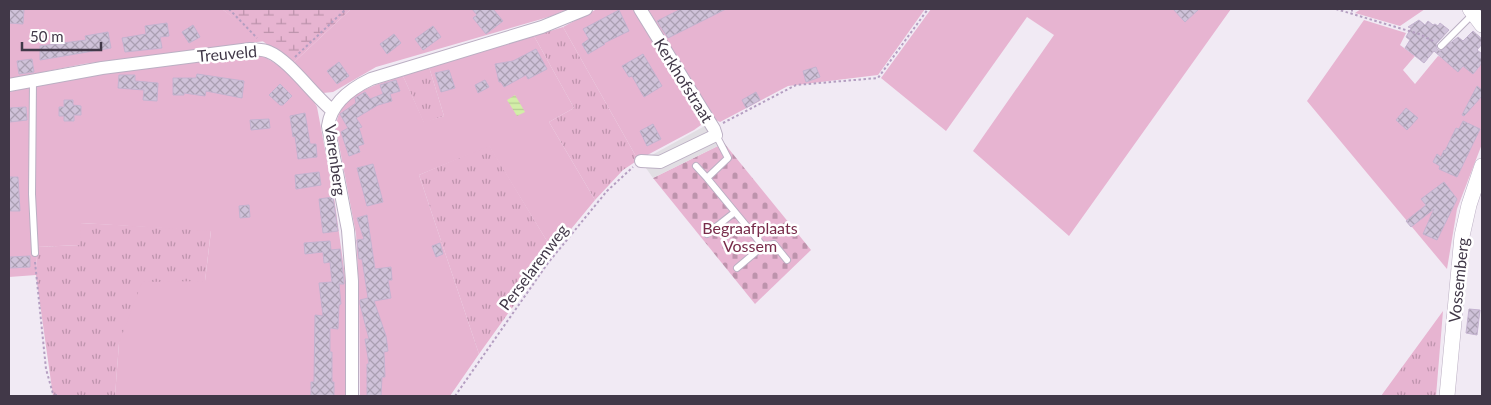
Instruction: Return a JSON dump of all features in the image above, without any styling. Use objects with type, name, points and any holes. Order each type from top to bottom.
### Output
[{"type":"street","name":"Varenberg","points":[[352,396],[352,280],[348,230],[328,126],[333,112],[354,88],[371,79],[542,27],[586,9]]},
{"type":"street","name":"Kerkhofstraat","points":[[640,9],[715,132],[660,162],[641,161]]},
{"type":"street","name":"Treuveld","points":[[9,85],[102,68],[250,49],[264,50],[272,52],[333,112]]},
{"type":"street","name":"Vossemberg","points":[[1447,396],[1462,236],[1469,205],[1482,166]]},
{"type":"lane","points":[[1441,46],[1475,16]]},
{"type":"lane","points":[[33,80],[32,194],[35,253]]},
{"type":"lane","points":[[706,178],[728,158],[715,132]]},
{"type":"lane","points":[[696,166],[763,246]]},
{"type":"lane","points":[[707,234],[735,212]]},
{"type":"lane","points":[[737,268],[763,246],[774,244],[787,260]]},
{"type":"path","points":[[229,9],[256,36],[264,50]]},
{"type":"path","points":[[286,66],[346,9]]},
{"type":"path","points":[[715,132],[796,85],[878,78],[928,9]]},
{"type":"path","points":[[1336,9],[1419,34],[1441,46]]},
{"type":"path","name":"Perselarenweg","points":[[455,396],[548,263],[607,191],[620,177],[641,161]]},
{"type":"path","points":[[35,253],[46,369],[53,395],[59,396]]},
{"type":"green space","points":[[9,9],[222,9],[265,41],[83,64],[9,79]]},
{"type":"green space","points":[[222,9],[351,9],[292,64]]},
{"type":"green space","points":[[351,9],[568,9],[552,16],[376,67],[333,92],[323,93],[292,64]]},
{"type":"green space","points":[[597,9],[634,9],[702,120],[701,125],[694,130],[638,160],[563,27]]},
{"type":"green space","points":[[648,9],[925,9],[878,75],[788,86],[720,122],[712,118]]},
{"type":"green space","points":[[931,9],[1231,9],[1069,236],[973,151],[1054,35],[1027,17],[946,131],[881,78]]},
{"type":"green space","points":[[1361,9],[1425,9],[1400,26],[1355,13]]},
{"type":"green space","points":[[1364,20],[1406,33],[1400,45],[1415,56],[1403,70],[1415,84],[1438,56],[1463,64],[1474,73],[1482,63],[1482,144],[1457,209],[1447,269],[1307,101]]},
{"type":"green space","points":[[563,27],[638,160],[623,170],[595,200],[549,122],[574,108],[534,36]]},
{"type":"green space","points":[[534,36],[574,108],[549,122],[595,200],[553,251],[489,146],[419,175],[479,354],[450,396],[360,396],[359,293],[356,234],[336,129],[338,117],[343,107],[360,92],[403,76],[424,122],[444,116],[429,67]]},
{"type":"green space","points":[[258,54],[291,76],[306,91],[317,107],[334,197],[346,283],[345,396],[115,396],[119,343],[142,282],[205,281],[211,231],[81,223],[80,245],[37,247],[36,275],[9,277],[9,92],[79,76]]},
{"type":"green space","points":[[429,67],[444,116],[424,123],[403,76]]},
{"type":"green space","name":"Begraafplaats Vossem","points":[[724,143],[811,250],[755,304],[653,178]]},
{"type":"green space","points":[[489,145],[553,251],[479,354],[419,175]]},
{"type":"green space","points":[[80,223],[211,230],[205,281],[119,343],[115,396],[53,396],[36,275],[37,247],[80,245]]},
{"type":"green space","points":[[1443,311],[1436,396],[1381,396]]},
{"type":"shaded area","points":[[515,95],[525,112],[517,116],[507,100]]},
{"type":"shaded area","points":[[712,122],[724,143],[653,178],[641,161]]},
{"type":"building","points":[[9,9],[24,9],[23,24],[9,23]]},
{"type":"building","points":[[472,9],[493,9],[503,21],[486,34],[473,18],[477,15]]},
{"type":"building","points":[[681,9],[726,9],[668,38],[657,21]]},
{"type":"building","points":[[1173,9],[1199,9],[1185,22]]},
{"type":"building","points":[[619,10],[629,31],[604,43],[588,54],[582,44],[589,39],[583,29]]},
{"type":"building","points":[[1419,20],[1425,25],[1428,21],[1438,26],[1440,23],[1449,30],[1436,44],[1437,49],[1440,51],[1458,37],[1463,41],[1473,31],[1482,39],[1482,44],[1477,50],[1482,54],[1482,63],[1473,74],[1463,66],[1458,72],[1434,51],[1424,63],[1405,48],[1410,40],[1406,37],[1411,28],[1408,27]]},
{"type":"building","points":[[167,23],[169,36],[160,37],[162,48],[125,52],[122,38],[146,34],[145,26]]},
{"type":"building","points":[[193,25],[200,37],[189,43],[182,32]]},
{"type":"building","points":[[433,26],[441,37],[423,50],[415,39]]},
{"type":"building","points":[[108,32],[111,48],[40,60],[40,46],[86,40],[85,36]]},
{"type":"building","points":[[394,34],[401,43],[387,54],[380,44]]},
{"type":"building","points":[[536,49],[547,69],[528,79],[526,75],[504,87],[499,82],[495,64],[513,61]]},
{"type":"building","points":[[643,54],[662,86],[644,97],[632,76],[629,77],[622,66]]},
{"type":"building","points":[[32,59],[34,72],[19,74],[17,61]]},
{"type":"building","points":[[339,62],[349,76],[337,84],[327,71]]},
{"type":"building","points":[[816,67],[820,77],[806,82],[803,71]]},
{"type":"building","points":[[449,70],[455,88],[441,92],[435,73]]},
{"type":"building","points":[[197,74],[244,81],[242,98],[206,91],[205,96],[184,93],[184,95],[173,95],[173,78],[196,78]]},
{"type":"building","points":[[119,75],[135,75],[135,81],[158,83],[157,101],[143,100],[144,90],[118,88]]},
{"type":"building","points":[[396,80],[400,91],[390,94],[392,101],[378,105],[356,118],[362,127],[359,128],[364,144],[358,146],[360,152],[349,156],[341,132],[348,128],[340,114],[356,103],[355,98],[365,92],[370,99],[383,94],[380,85]]},
{"type":"building","points":[[485,80],[489,87],[478,93],[475,85]]},
{"type":"building","points":[[280,84],[292,96],[283,105],[280,105],[269,95]]},
{"type":"building","points":[[1477,86],[1482,90],[1482,96],[1464,116],[1462,115]]},
{"type":"building","points":[[756,92],[760,100],[746,108],[742,100]]},
{"type":"building","points":[[64,100],[73,100],[73,105],[81,106],[81,115],[74,115],[74,121],[64,121],[64,116],[59,116],[59,107],[64,107]]},
{"type":"building","points":[[26,107],[27,120],[10,122],[9,108]]},
{"type":"building","points":[[1406,108],[1418,118],[1407,130],[1396,120]]},
{"type":"building","points":[[305,113],[310,144],[316,144],[317,157],[298,159],[290,116]]},
{"type":"building","points":[[269,119],[270,128],[251,130],[250,120]]},
{"type":"building","points":[[1463,121],[1480,129],[1457,177],[1439,169],[1440,166],[1433,162],[1437,154],[1441,157],[1456,128],[1459,129]]},
{"type":"building","points":[[653,124],[661,139],[647,146],[640,131]]},
{"type":"building","points":[[373,164],[383,202],[367,206],[357,168]]},
{"type":"building","points":[[319,172],[321,185],[296,189],[295,175]]},
{"type":"building","points":[[9,177],[18,177],[20,211],[9,211]]},
{"type":"building","points":[[1444,182],[1457,199],[1437,240],[1423,234],[1434,209],[1411,227],[1406,221],[1426,205],[1421,199]]},
{"type":"building","points":[[333,197],[338,231],[323,233],[319,199]]},
{"type":"building","points":[[249,205],[250,217],[240,218],[239,206]]},
{"type":"building","points":[[367,215],[375,269],[391,267],[392,280],[388,280],[391,298],[374,301],[386,336],[388,351],[384,352],[385,377],[382,377],[381,396],[367,396],[367,364],[369,364],[365,339],[369,339],[360,300],[368,298],[362,259],[359,259],[357,240],[364,239],[357,218]]},
{"type":"building","points":[[330,241],[331,250],[340,249],[344,281],[344,284],[339,284],[341,304],[339,305],[338,329],[330,328],[334,396],[311,396],[311,382],[314,382],[315,315],[323,316],[319,283],[332,282],[330,262],[324,263],[323,252],[305,254],[304,243]]},
{"type":"building","points":[[440,243],[443,254],[436,257],[432,246]]},
{"type":"building","points":[[30,256],[30,267],[10,268],[10,257]]},
{"type":"building","points":[[1469,309],[1480,310],[1477,335],[1466,333]]}]
